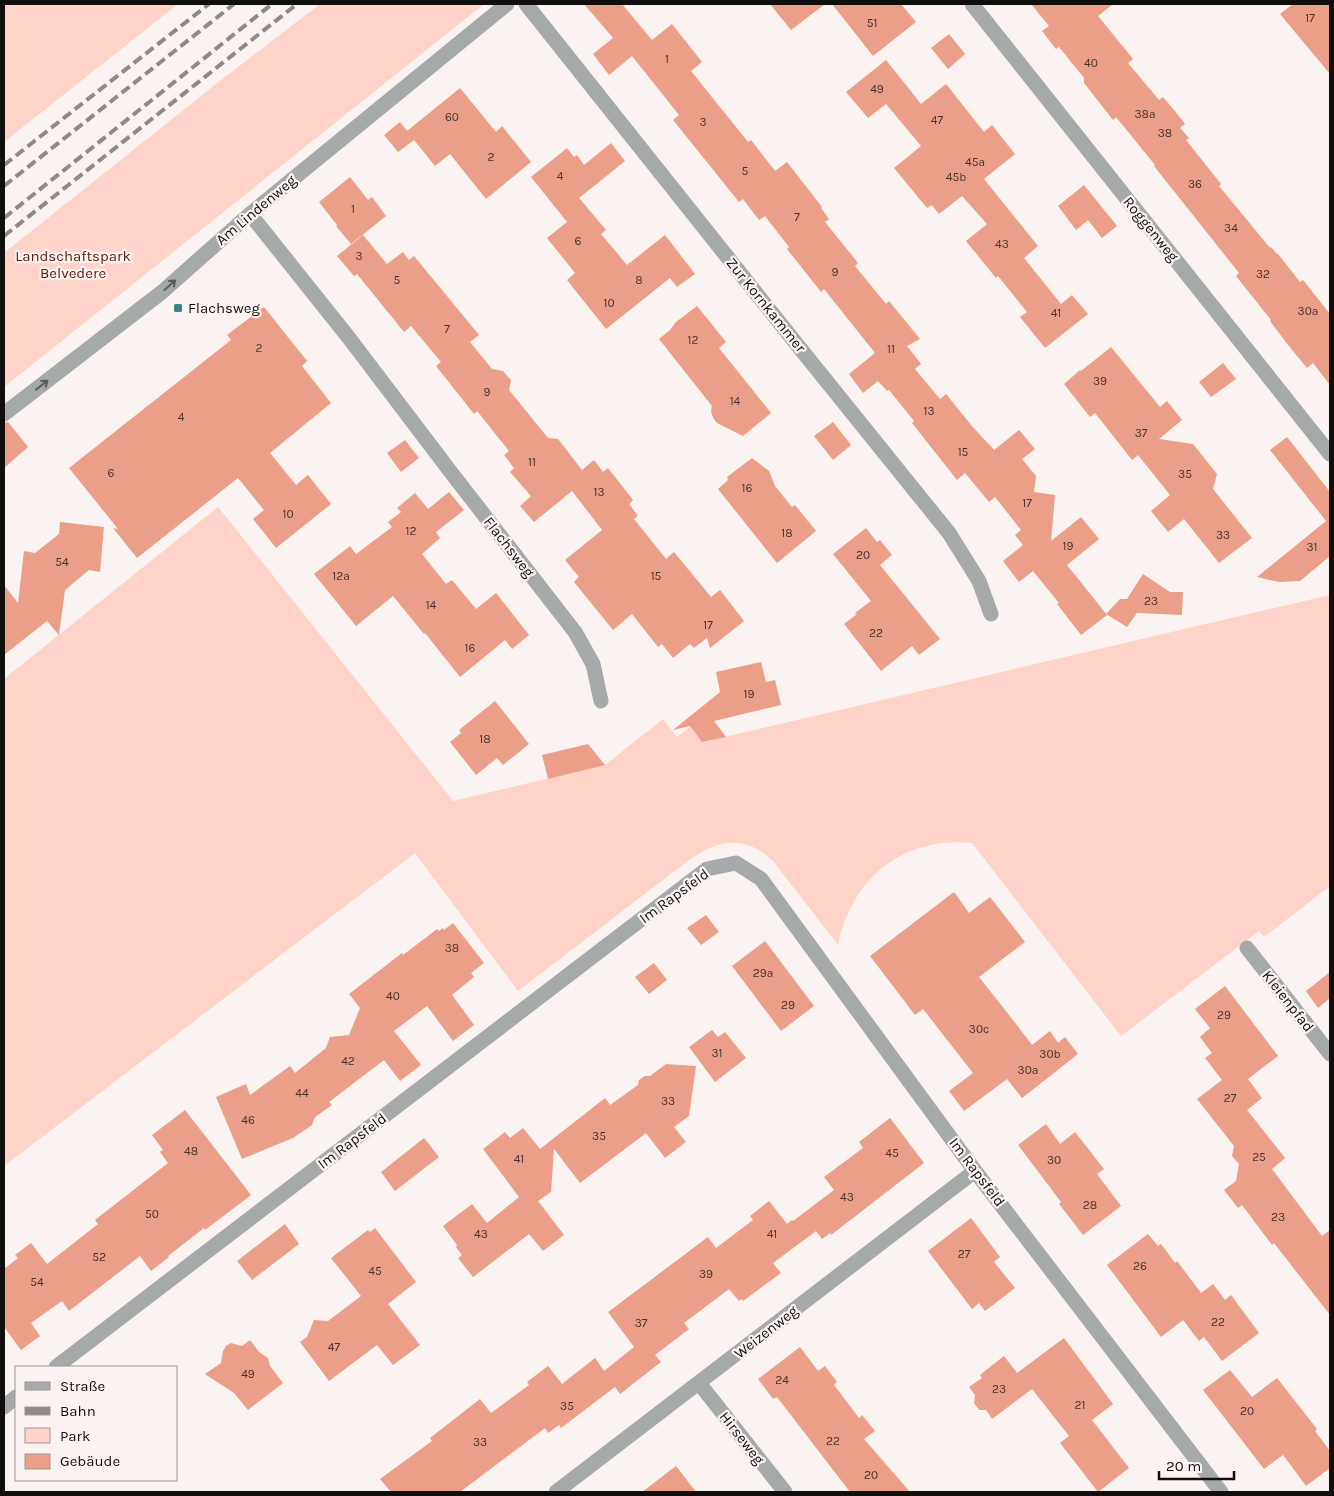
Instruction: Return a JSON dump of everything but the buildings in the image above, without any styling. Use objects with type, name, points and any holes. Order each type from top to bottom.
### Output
[{"type":"street","name":"Am Lindenweg","points":[[4,414],[162,292],[250,214],[507,4]]},
{"type":"street","name":"Zur Kornkammer","points":[[526,4],[949,533],[979,581],[991,614]]},
{"type":"street","name":"Roggenweg","points":[[972,4],[1330,454]]},
{"type":"street","name":"Flachsweg","points":[[250,214],[350,338],[453,475],[576,632],[593,664],[601,702]]},
{"type":"street","name":"Im Rapsfeld","points":[[57,1366],[707,869],[736,863],[761,879],[975,1171],[1222,1492]]},
{"type":"street","name":"Kleienpfad","points":[[1247,948],[1330,1054]]},
{"type":"street","name":"Weizenweg","points":[[556,1492],[975,1171]]},
{"type":"street","name":"Hirseweg","points":[[699,1383],[785,1492]]},
{"type":"street","points":[[4,1407],[15,1399]]},
{"type":"green space","points":[[4,4],[178,4],[4,142]]},
{"type":"green space","name":"Landschaftspark Belvedere","points":[[320,4],[484,4],[4,387],[4,253],[216,84]]},
{"type":"green space","points":[[218,507],[453,801],[605,765],[663,719],[677,737],[690,727],[703,742],[1330,595],[1330,886],[1264,937],[1259,931],[1121,1036],[972,843],[947,843],[924,847],[903,855],[884,867],[868,882],[855,900],[845,921],[838,945],[773,861],[752,847],[732,843],[721,844],[689,860],[518,991],[415,853],[4,1166],[4,679]]},
{"type":"railway","points":[[4,165],[209,4]]},
{"type":"railway","points":[[4,186],[234,4]]},
{"type":"railway","points":[[4,218],[272,4]]},
{"type":"railway","points":[[4,236],[297,4]]},
{"type":"place","name":"Flachsweg","points":[[178,308]]}]
